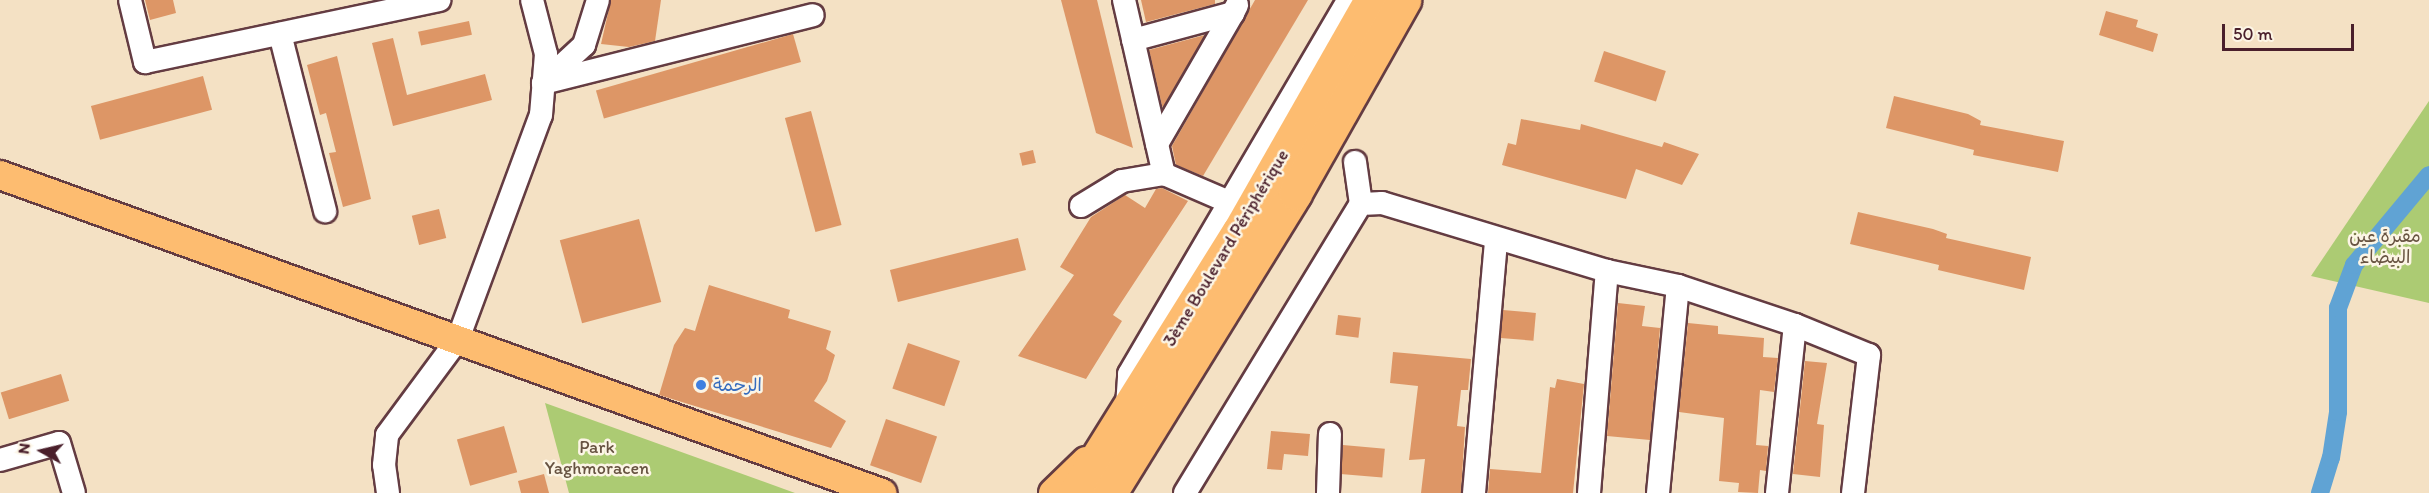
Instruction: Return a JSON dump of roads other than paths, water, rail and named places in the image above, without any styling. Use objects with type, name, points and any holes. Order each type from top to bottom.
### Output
[{"type":"highway","name":"3ème Boulevard Périphérique","points":[[1075,493],[1239,231],[1371,0]]},
{"type":"highway","name":"3ème Boulevard Périphérique","points":[[1110,493],[1295,193],[1404,0]]},
{"type":"main road","points":[[0,175],[882,493]]},
{"type":"main road","points":[[1053,493],[1088,459],[1127,410]]},
{"type":"street","points":[[130,0],[146,62],[440,0]]},
{"type":"street","points":[[388,493],[384,465],[387,435],[458,339],[541,115],[546,54],[532,0]]},
{"type":"street","points":[[543,83],[584,45],[598,0]]},
{"type":"street","points":[[1124,0],[1164,174]]},
{"type":"street","points":[[1127,410],[1129,374],[1348,0]]},
{"type":"street","points":[[1133,40],[1237,6]]},
{"type":"street","points":[[1157,144],[1237,6]]},
{"type":"street","points":[[543,83],[813,15]]},
{"type":"street","points":[[280,34],[325,210]]},
{"type":"street","points":[[1185,493],[1360,204],[1355,162]]},
{"type":"street","points":[[1082,206],[1122,181],[1164,174],[1229,202]]},
{"type":"street","points":[[1360,204],[1382,203],[1607,271],[1678,286],[1795,325],[1869,355],[1853,493]]},
{"type":"street","points":[[1474,493],[1496,239]]},
{"type":"street","points":[[1589,493],[1607,271]]},
{"type":"street","points":[[1658,493],[1678,286]]},
{"type":"street","points":[[1777,493],[1795,325]]},
{"type":"street","points":[[1328,493],[1329,434]]},
{"type":"street","points":[[0,460],[59,443],[74,493]]},
{"type":"waterway","points":[[2320,493],[2331,458],[2338,412],[2338,308],[2354,265],[2429,175]]},
{"type":"place","name":"الرحمة","points":[[701,385]]},
{"type":"park label","name":"مقبرة عين البيضاء","points":[[2385,247]]},
{"type":"park label","name":"Park Yaghmoracen","points":[[597,458]]}]
